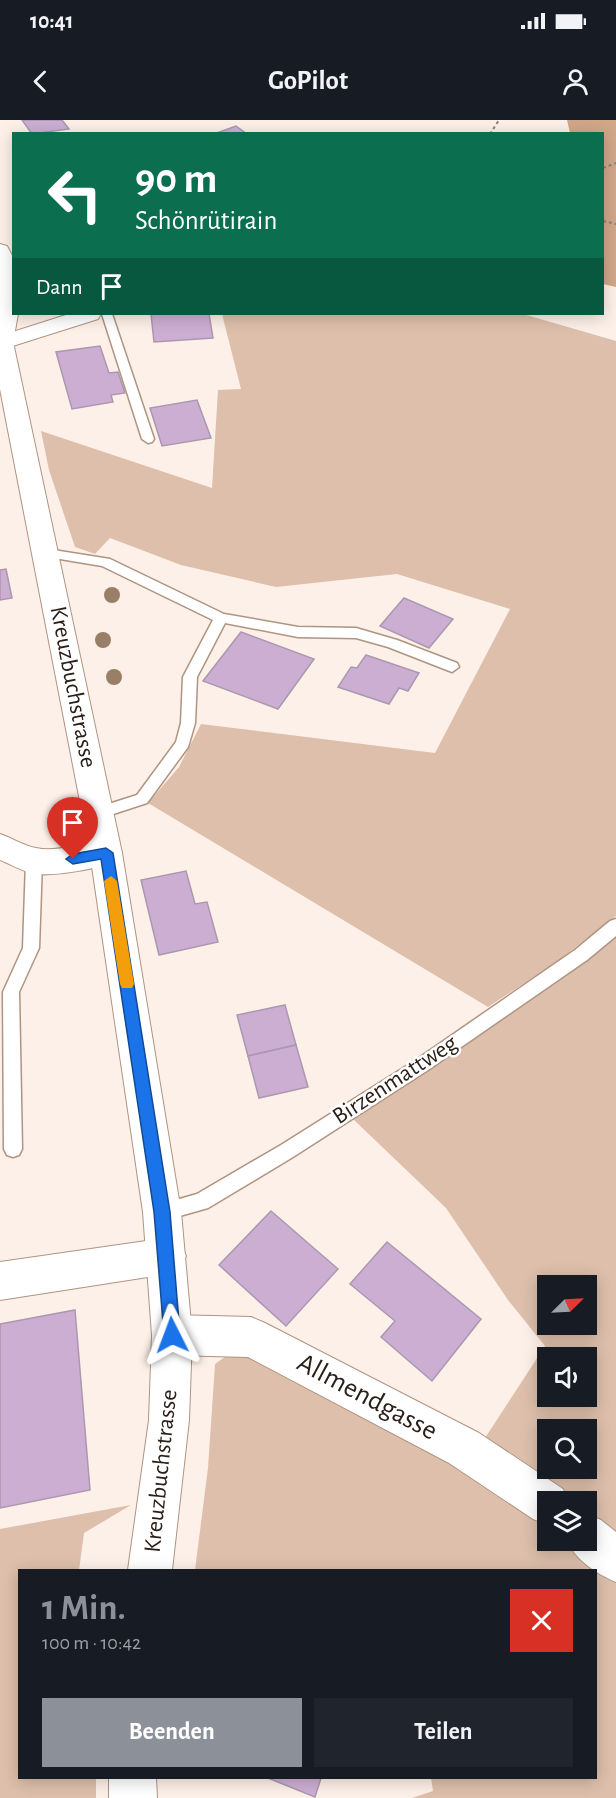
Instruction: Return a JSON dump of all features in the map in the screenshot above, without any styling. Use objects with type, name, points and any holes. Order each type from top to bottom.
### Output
[{"type":"street","name":"Kreuzbuchstrasse","points":[[0,250],[9,296],[8,314],[1,341],[47,553],[106,853],[162,1212],[172,1335],[169,1420],[150,1569]]},
{"type":"street","points":[[1,341],[42,331],[87,315]]},
{"type":"street","points":[[0,846],[34,861],[73,859],[106,853]]},
{"type":"street","points":[[0,1281],[167,1256]]},
{"type":"street","name":"Allmendgasse","points":[[172,1335],[251,1337],[464,1448],[537,1497]]},
{"type":"street","points":[[597,1544],[616,1560]]},
{"type":"street","points":[[133,1779],[133,1798]]},
{"type":"lane","points":[[107,315],[148,439]]},
{"type":"lane","points":[[47,553],[105,562],[188,600],[221,618],[298,632],[356,633],[392,643],[452,667]]},
{"type":"lane","points":[[98,813],[142,799],[183,743],[188,723],[190,677],[221,618]]},
{"type":"lane","points":[[13,1149],[11,992],[31,948],[34,861]]},
{"type":"lane","name":"Birzenmattweg","points":[[162,1212],[201,1202],[287,1151],[422,1065],[580,955],[616,926]]},
{"type":"shaded area","points":[[567,120],[616,120],[616,287],[604,284],[604,132],[570,132]]},
{"type":"shaded area","points":[[222,315],[526,315],[616,341],[616,916],[555,963],[488,1007],[148,803],[179,767],[201,724],[435,753],[510,609],[397,574],[276,587],[181,565],[110,538],[95,554],[75,547],[49,470],[41,431],[212,488],[218,390],[241,389]]},
{"type":"shaded area","points":[[616,933],[616,1543],[597,1527],[597,1491],[553,1491],[483,1441],[537,1358],[537,1407],[597,1407],[597,1347],[544,1347],[508,1300],[446,1208],[353,1119],[422,1074]]},
{"type":"shaded area","points":[[226,1356],[255,1357],[269,1361],[537,1513],[537,1551],[586,1551],[616,1577],[616,1798],[412,1798],[433,1791],[431,1779],[597,1779],[597,1569],[195,1569],[208,1468],[215,1364]]},
{"type":"shaded area","points":[[131,1505],[84,1533],[79,1569],[18,1569],[18,1779],[96,1779],[96,1798],[0,1798],[0,1529]]},
{"type":"building","points":[[22,120],[62,120],[69,129],[47,132],[31,132]]},
{"type":"building","points":[[236,126],[244,132],[220,132]]},
{"type":"building","points":[[151,315],[209,315],[213,338],[154,342]]},
{"type":"building","points":[[100,346],[109,373],[118,372],[125,393],[111,395],[113,402],[72,409],[56,352]]},
{"type":"building","points":[[197,400],[211,438],[162,446],[150,408]]},
{"type":"building","points":[[6,569],[12,598],[0,600],[0,570]]},
{"type":"building","points":[[404,598],[453,619],[429,648],[380,626]]},
{"type":"building","points":[[241,632],[314,659],[278,709],[203,681]]},
{"type":"building","points":[[366,655],[419,673],[408,691],[399,688],[389,704],[338,687],[351,667],[357,668]]},
{"type":"building","points":[[186,871],[195,904],[207,902],[218,942],[159,955],[141,880]]},
{"type":"building","points":[[285,1005],[296,1045],[248,1056],[237,1015]]},
{"type":"building","points":[[296,1045],[308,1087],[259,1098],[248,1056]]},
{"type":"building","points":[[271,1211],[338,1269],[286,1326],[219,1265]]},
{"type":"building","points":[[387,1242],[481,1319],[432,1381],[381,1337],[395,1321],[350,1284]]},
{"type":"building","points":[[75,1310],[90,1490],[0,1508],[0,1324]]},
{"type":"building","points":[[270,1779],[321,1779],[315,1797]]},
{"type":"slow traffic","points":[[111,881],[127,984]]},
{"type":"route","points":[[73,859],[106,853],[162,1212],[172,1335]]}]
